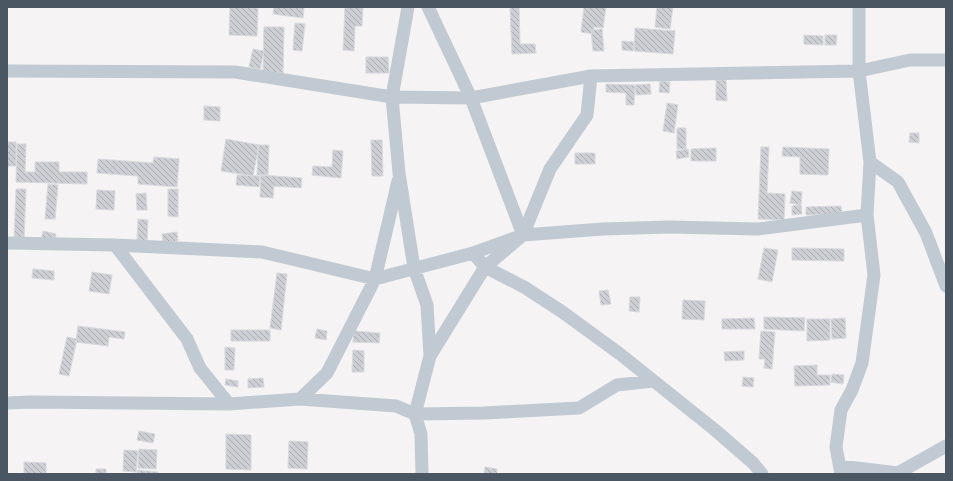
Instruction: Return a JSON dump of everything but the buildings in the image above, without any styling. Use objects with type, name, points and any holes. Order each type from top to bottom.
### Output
[{"type":"street","points":[[408,7],[392,97],[399,173],[414,268],[427,305],[430,356]]},
{"type":"street","points":[[428,7],[471,98],[523,235]]},
{"type":"street","points":[[859,7],[860,71],[870,162],[868,215],[873,282],[862,363],[852,390],[841,410],[836,446],[840,470],[898,473],[946,446]]},
{"type":"street","points":[[7,71],[235,72],[392,97],[471,98],[591,76],[860,71],[910,60],[946,60]]},
{"type":"street","points":[[422,474],[421,434],[415,414],[430,356],[485,266],[523,235],[550,169],[587,115],[591,76]]},
{"type":"street","points":[[870,162],[898,182],[926,233],[946,286]]},
{"type":"street","points":[[300,400],[327,373],[375,279],[399,173]]},
{"type":"street","points":[[7,244],[115,245],[262,252],[375,279],[473,253],[523,235],[603,229],[669,227],[758,229],[868,215]]},
{"type":"street","points":[[115,245],[187,339],[200,368],[229,404]]},
{"type":"street","points":[[473,253],[485,266],[524,287],[561,310],[715,430],[762,474]]},
{"type":"street","points":[[7,404],[31,402],[229,404],[300,400],[396,406],[415,414],[484,413],[579,408],[617,385],[653,381]]}]
